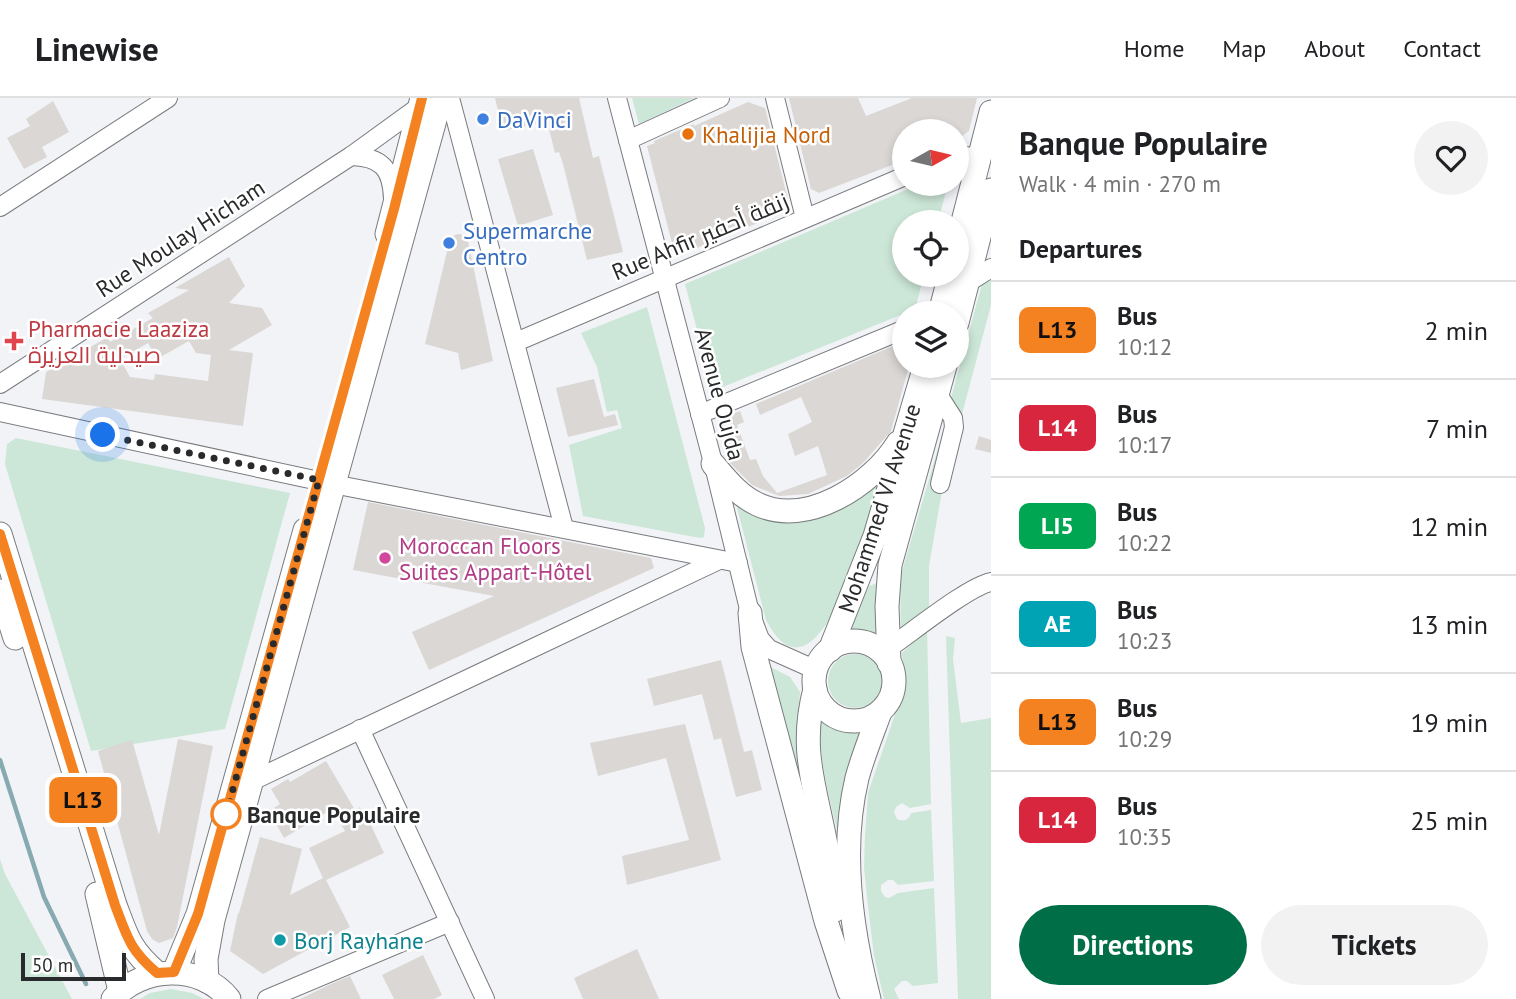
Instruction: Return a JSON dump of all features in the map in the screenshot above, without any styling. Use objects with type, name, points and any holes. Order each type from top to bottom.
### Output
[{"type":"main road","points":[[207,981],[206,959],[213,920],[251,781],[394,209],[428,101]]},
{"type":"main road","points":[[0,591],[105,923],[116,995],[165,973],[198,914],[326,482],[428,101]]},
{"type":"main road","points":[[970,153],[991,112]]},
{"type":"main road","points":[[969,250],[991,190]]},
{"type":"main road","name":"Mohammed VI Avenue","points":[[830,650],[875,536],[922,378]]},
{"type":"main road","name":"Mohammed VI Avenue","points":[[889,655],[887,606],[890,565],[941,378]]},
{"type":"main road","points":[[713,464],[734,488],[750,501],[775,510],[799,511],[852,490],[866,481],[888,457],[907,428]]},
{"type":"main road","points":[[0,534],[115,905],[134,950],[165,973],[207,981],[229,999]]},
{"type":"main road","points":[[750,613],[753,648],[826,921],[856,997]]},
{"type":"main road","points":[[853,641],[866,643],[889,655],[894,676],[891,695],[880,712],[857,780],[851,818],[849,881],[856,997],[840,947],[827,849],[808,757],[809,712],[824,655],[841,643],[853,641]]},
{"type":"main road","points":[[816,680],[820,702],[829,712],[841,719],[868,719],[880,712]]},
{"type":"street","points":[[0,207],[168,98]]},
{"type":"street","points":[[450,98],[564,528]]},
{"type":"street","name":"Avenue Oujda","points":[[617,98],[750,613],[760,639],[769,649],[816,680]]},
{"type":"street","points":[[628,140],[720,98]]},
{"type":"street","points":[[775,98],[806,218]]},
{"type":"street","name":"Rue Moulay Hicham","points":[[0,384],[351,156],[428,101]]},
{"type":"street","points":[[351,156],[368,157],[385,167],[390,177],[394,209]]},
{"type":"street","name":"Rue Ahfir زنقة أحفير","points":[[516,342],[892,182]]},
{"type":"street","points":[[969,275],[991,268]]},
{"type":"street","points":[[700,414],[892,334]]},
{"type":"street","points":[[937,393],[953,418],[954,427],[940,484]]},
{"type":"street","points":[[0,412],[326,482],[738,563]]},
{"type":"street","points":[[251,781],[719,560]]},
{"type":"street","points":[[889,655],[957,601],[991,582]]},
{"type":"street","points":[[360,729],[485,999]]},
{"type":"street","points":[[267,999],[450,922]]},
{"type":"green space","points":[[632,98],[694,98],[639,124]]},
{"type":"green space","points":[[892,196],[945,196],[941,210],[892,210],[892,287],[921,287],[917,301],[892,301],[892,318],[713,391],[685,284]]},
{"type":"green space","points":[[991,276],[991,305],[961,418],[954,409],[951,398],[956,378],[969,378],[969,332],[982,284]]},
{"type":"green space","points":[[647,307],[705,528],[704,537],[700,538],[583,516],[569,445],[622,428],[617,410],[607,412],[597,367],[581,333]]},
{"type":"green space","points":[[947,418],[942,491],[929,566],[929,612],[901,631],[900,578]]},
{"type":"green space","points":[[16,438],[290,493],[225,729],[91,751],[5,464],[7,444]]},
{"type":"green space","points":[[882,475],[855,563],[840,599],[823,628],[805,645],[786,644],[766,620],[734,496],[762,513]]},
{"type":"green space","points":[[877,583],[880,643],[863,636],[846,636],[869,586]]},
{"type":"green space","points":[[927,629],[931,804],[910,808],[902,803],[894,812],[897,819],[904,820],[908,819],[911,813],[931,810],[934,881],[898,885],[893,880],[888,880],[881,885],[881,891],[889,898],[898,893],[934,888],[938,983],[913,986],[902,981],[894,989],[899,999],[884,999],[874,956],[864,868],[868,793],[902,694],[902,653]]},
{"type":"green space","points":[[946,636],[955,638],[953,659],[961,723],[991,718],[991,999],[958,999]]},
{"type":"green space","points":[[855,654],[874,662],[882,681],[874,700],[855,708],[836,700],[828,681],[836,662]]},
{"type":"green space","points":[[767,665],[790,677],[800,692],[796,734],[818,858]]},
{"type":"green space","points":[[819,713],[844,727],[867,727],[839,837],[822,761]]},
{"type":"green space","points":[[0,859],[5,874],[72,999],[0,999]]},
{"type":"green space","points":[[171,989],[192,993],[204,999],[140,999],[150,993]]},
{"type":"building","points":[[495,98],[579,98],[593,158],[599,156],[623,252],[587,260],[563,164],[559,152],[555,153],[547,121],[503,131]]},
{"type":"building","points":[[789,98],[858,98],[866,116],[912,98],[977,98],[970,127],[970,119],[892,119],[892,165],[819,193],[811,189]]},
{"type":"building","points":[[53,101],[69,132],[42,147],[47,157],[24,169],[7,138],[30,126],[26,119]]},
{"type":"building","points":[[748,102],[765,108],[789,204],[787,211],[687,252],[673,247],[647,146]]},
{"type":"building","points":[[533,149],[553,215],[518,226],[498,159]]},
{"type":"building","points":[[464,235],[468,241],[493,361],[461,370],[458,353],[425,344],[449,243],[452,236]]},
{"type":"building","points":[[229,257],[245,286],[229,303],[262,308],[272,325],[229,350],[253,353],[243,426],[42,399],[46,372],[108,337],[110,342],[153,318],[148,313],[189,290],[175,288]],"holes":[[[189,341],[196,353],[211,355],[208,381],[155,374],[154,380],[130,377],[120,359],[148,343],[157,359]]]},
{"type":"building","points":[[892,346],[892,378],[906,378],[891,431],[863,463],[847,476],[808,494],[779,496],[752,485],[729,462],[719,428],[722,418],[740,411],[744,422],[737,425],[750,460],[756,459],[763,476],[777,493],[827,475],[818,446],[795,456],[788,434],[812,422],[801,397],[760,415],[756,404]]},
{"type":"building","points":[[594,379],[604,417],[615,414],[618,425],[568,437],[556,388]]},
{"type":"building","points":[[979,436],[991,440],[991,453],[975,449]]},
{"type":"building","points":[[368,502],[651,558],[654,568],[429,670],[412,632],[494,596],[353,570]]},
{"type":"building","points":[[721,660],[744,752],[752,750],[762,790],[736,797],[721,738],[714,740],[702,694],[654,706],[647,679]]},
{"type":"building","points":[[685,724],[721,860],[627,885],[622,856],[689,840],[666,758],[598,776],[590,743]]},
{"type":"building","points":[[178,739],[213,746],[177,927],[173,938],[159,943],[152,939],[147,931],[98,751],[132,740],[159,835]]},
{"type":"building","points":[[326,761],[355,810],[360,807],[368,819],[384,853],[326,880],[350,927],[263,974],[230,951],[260,837],[302,849],[290,895],[323,878],[309,848],[345,831],[332,809],[284,838],[269,811],[280,804],[271,789],[288,779],[290,782]]},
{"type":"building","points":[[637,949],[659,999],[583,999],[574,978]]},
{"type":"building","points":[[423,955],[442,995],[434,999],[394,999],[382,975]]},
{"type":"building","points":[[350,976],[361,999],[300,999],[333,983]]},
{"type":"waterway","points":[[0,760],[44,897],[86,984]]},
{"type":"bus line","name":"L13","points":[[0,534],[115,905],[130,944],[138,956],[157,973],[174,972],[198,914],[394,209],[422,98]]},
{"type":"place","name":"DaVinci","points":[[483,119]]},
{"type":"place","name":"Khalijia Nord","points":[[688,134]]},
{"type":"place","name":"Supermarche Centro","points":[[449,243]]},
{"type":"place","name":"Pharmacie Laaziza صيدلية العزيزة","points":[[14,341]]},
{"type":"place","name":"Moroccan Floors Suites Appart-Hôtel","points":[[385,558]]},
{"type":"place","name":"Banque Populaire","points":[[226,814]]},
{"type":"place","name":"Borj Rayhane","points":[[280,940]]},
{"type":"route","points":[[103,435],[319,480],[226,814]]}]
